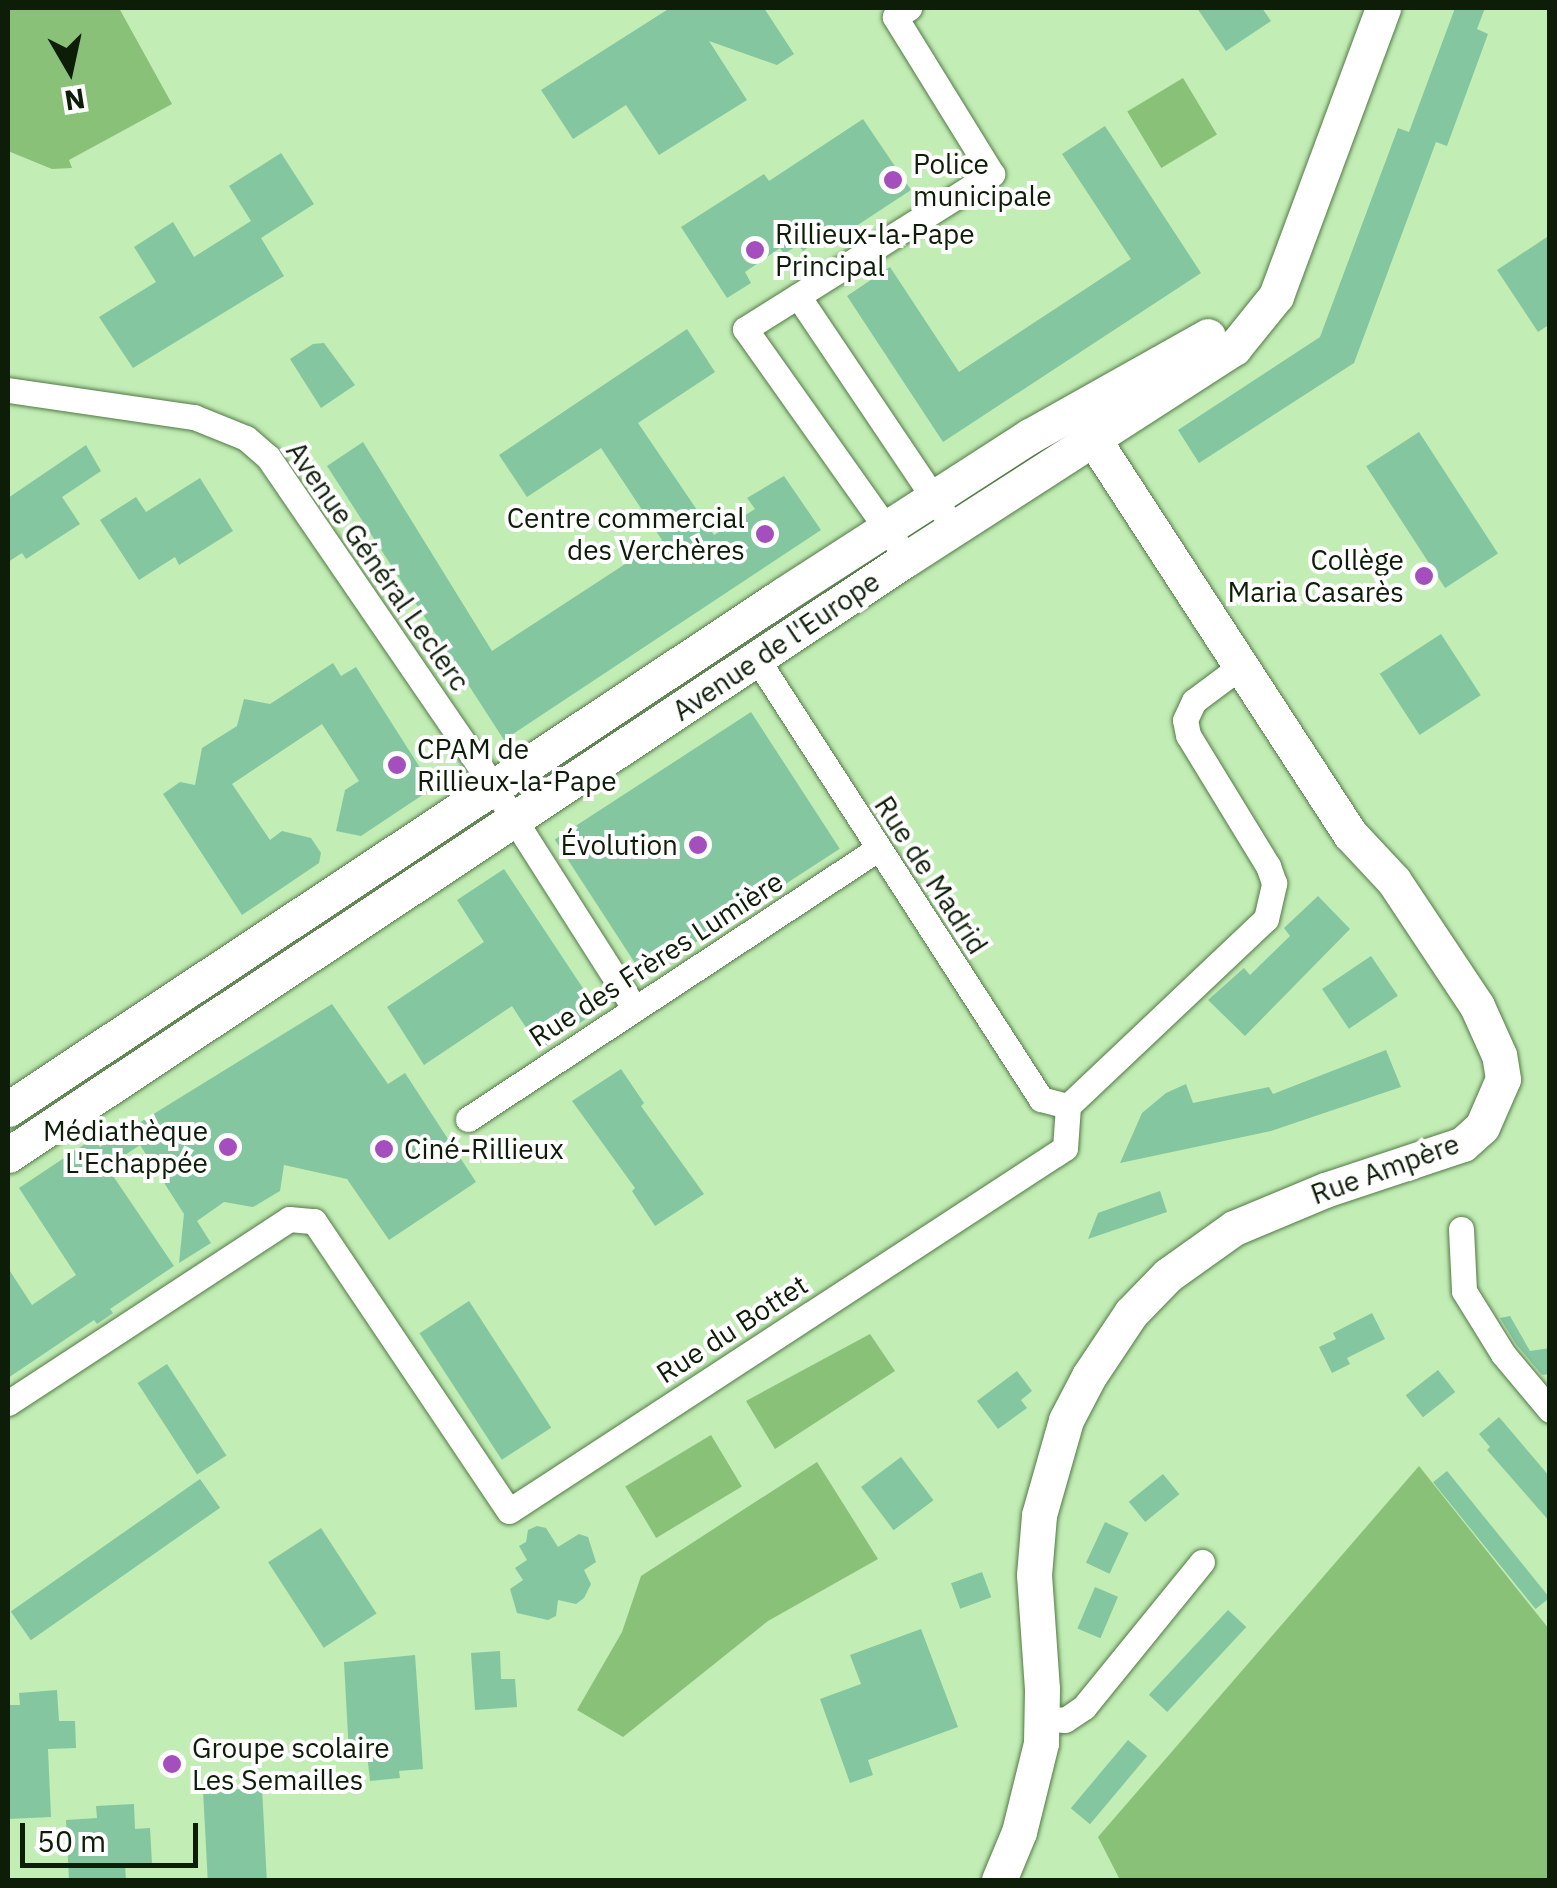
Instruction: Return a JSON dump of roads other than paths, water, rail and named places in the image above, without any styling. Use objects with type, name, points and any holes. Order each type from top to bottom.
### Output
[{"type":"street","points":[[908,558],[746,329],[992,174],[895,17],[909,8]]},
{"type":"street","name":"Avenue de l'Europe","points":[[1084,426],[1141,372],[1187,352],[1244,304],[1273,244],[1359,8]]},
{"type":"street","name":"Avenue de l'Europe","points":[[8,1154],[908,558],[944,514],[1030,436],[1084,426],[1234,348],[1262,319],[1288,267],[1383,8]]},
{"type":"street","points":[[798,296],[944,514]]},
{"type":"street","name":"Avenue Général Leclerc","points":[[8,390],[194,416],[246,438],[283,476],[493,786],[635,1009]]},
{"type":"street","name":"Rue Ampère","points":[[999,1880],[1019,1832],[1041,1743],[1034,1575],[1039,1515],[1066,1420],[1124,1322],[1168,1276],[1234,1228],[1326,1190],[1463,1144],[1482,1127],[1503,1079],[1499,1055],[1477,1006],[1394,881],[1350,834],[1084,426]]},
{"type":"street","name":"Avenue de l'Europe","points":[[8,1109],[887,529],[944,514]]},
{"type":"street","name":"Rue de Madrid","points":[[757,659],[1041,1099],[1068,1106]]},
{"type":"street","points":[[1068,1106],[1266,918],[1273,902],[1274,882],[1268,866],[1188,736],[1185,720],[1194,702],[1241,666]]},
{"type":"street","name":"Rue des Frères Lumière","points":[[468,1119],[877,848]]},
{"type":"street","name":"Rue du Bottet","points":[[8,1403],[288,1219],[314,1221],[510,1511],[1065,1148],[1068,1106]]},
{"type":"street","points":[[1461,1229],[1464,1291],[1503,1354],[1550,1410]]},
{"type":"street","points":[[1042,1718],[1066,1720],[1084,1708],[1202,1562]]},
{"type":"place","name":"Police municipale","points":[[893,180]]},
{"type":"place","name":"Rillieux-la-Pape Principal","points":[[755,250]]},
{"type":"place","name":"Centre commercial des Verchères","points":[[765,534]]},
{"type":"place","name":"Collège Maria Casarès","points":[[1424,576]]},
{"type":"place","name":"CPAM de Rillieux-la-Pape","points":[[397,765]]},
{"type":"place","name":"Évolution","points":[[698,845]]},
{"type":"place","name":"Médiathèque L'Echappée","points":[[228,1147]]},
{"type":"place","name":"Ciné-Rillieux","points":[[384,1149]]},
{"type":"place","name":"Groupe scolaire Les Semailles","points":[[172,1764]]}]
